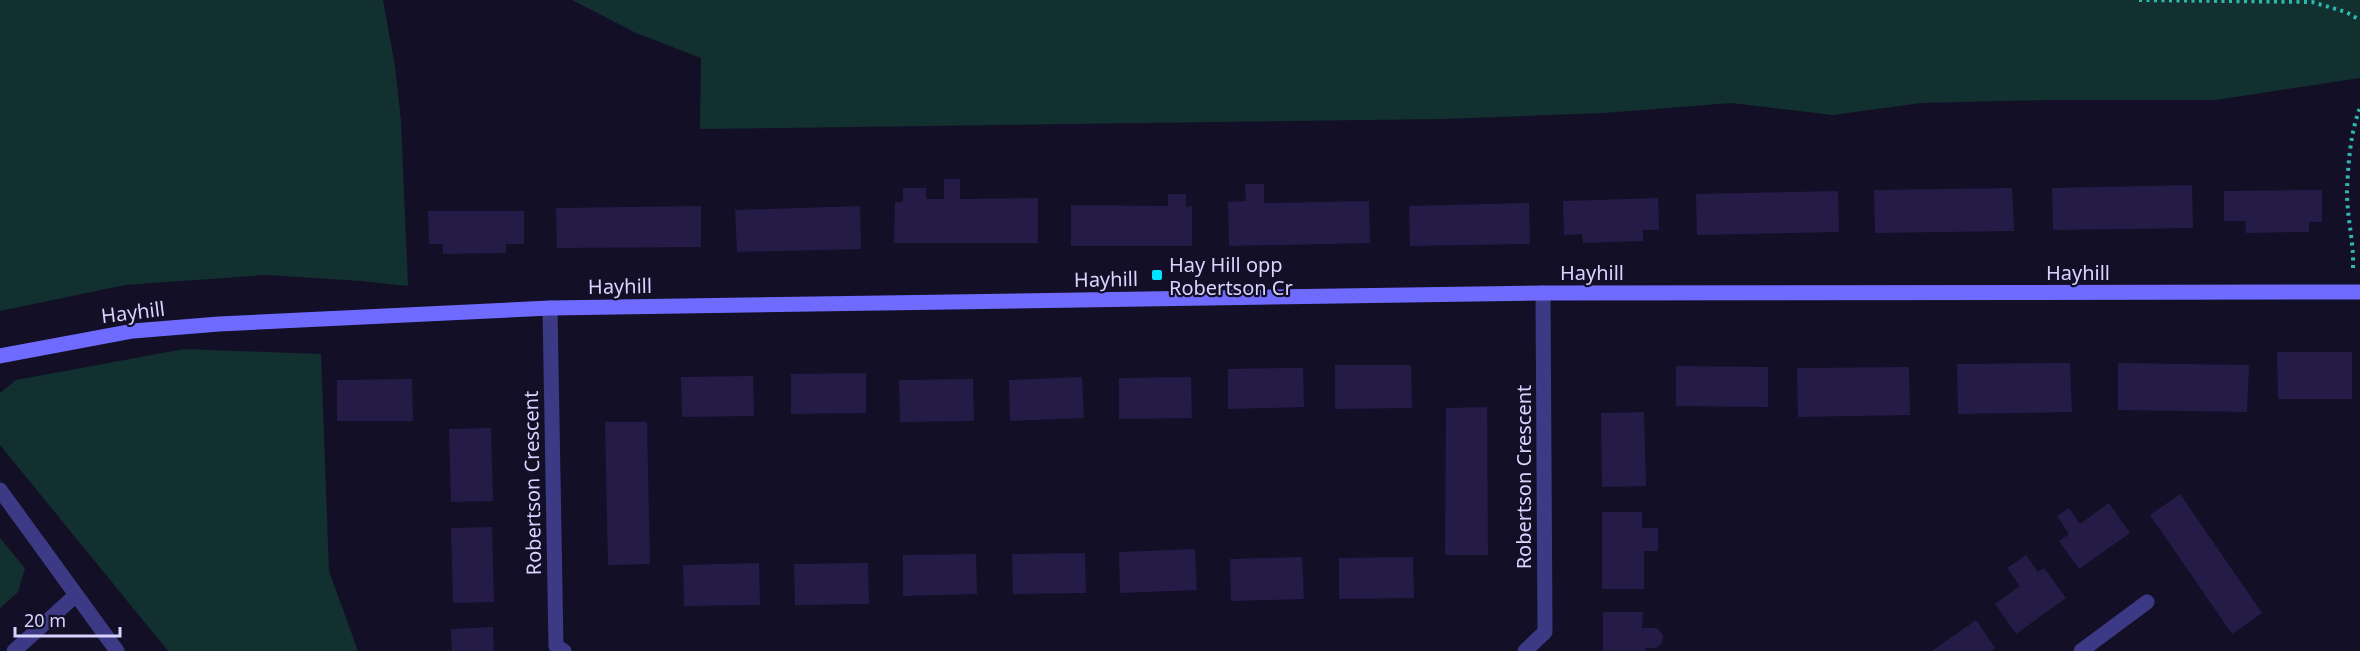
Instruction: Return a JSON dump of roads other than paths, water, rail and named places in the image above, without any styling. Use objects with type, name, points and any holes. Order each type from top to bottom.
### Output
[{"type":"street","name":"Hayhill","points":[[0,356],[134,331],[219,324],[550,308],[1543,293],[2356,292]]},
{"type":"street","name":"Robertson Crescent","points":[[1525,651],[1545,632],[1543,293]]},
{"type":"street","name":"Robertson Crescent","points":[[550,308],[556,646],[564,651]]},
{"type":"street","points":[[0,490],[117,651]]},
{"type":"street","points":[[14,651],[76,595]]},
{"type":"street","points":[[2081,651],[2147,602]]},
{"type":"place","name":"Hay Hill opp Robertson Cr","points":[[1157,275]]}]
